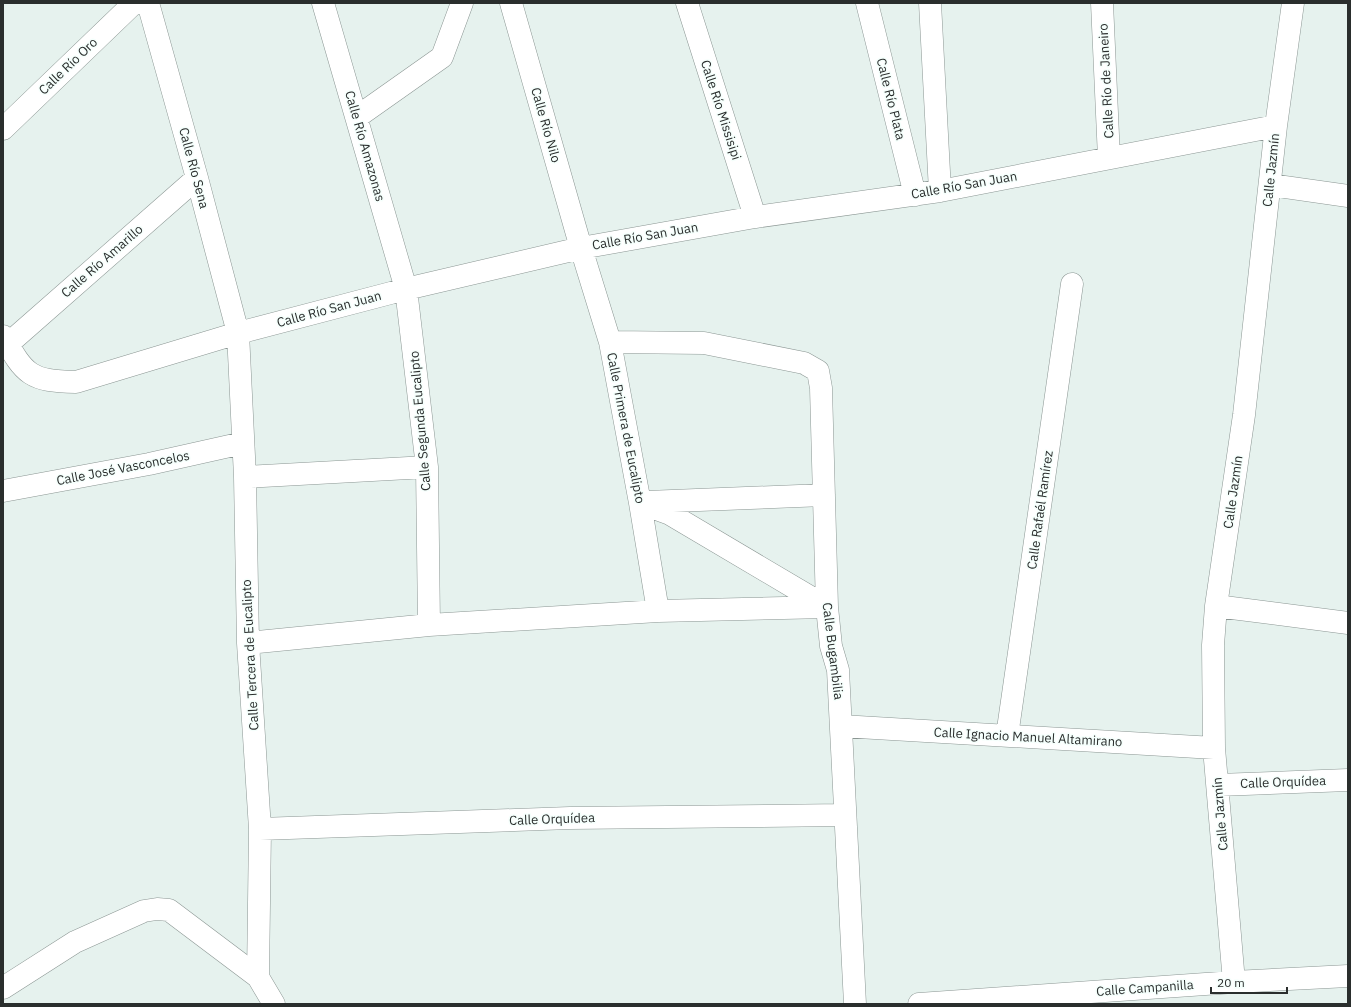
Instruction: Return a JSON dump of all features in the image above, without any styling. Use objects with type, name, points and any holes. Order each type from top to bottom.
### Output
[{"type":"street","name":"Calle Río Oro","points":[[3,129],[134,3]]},
{"type":"street","name":"Calle Río Sena","points":[[148,3],[197,178],[238,333]]},
{"type":"street","name":"Calle Río Amazonas","points":[[324,3],[406,289]]},
{"type":"street","points":[[356,117],[442,57],[462,3]]},
{"type":"street","name":"Calle Río Nilo","points":[[511,3],[581,248]]},
{"type":"street","name":"Calle Río Missisipi","points":[[687,3],[755,217]]},
{"type":"street","name":"Calle Río Plata","points":[[867,3],[915,194]]},
{"type":"street","points":[[930,3],[940,191]]},
{"type":"street","name":"Calle Río de Janeiro","points":[[1102,3],[1109,158]]},
{"type":"street","name":"Calle Jazmín","points":[[1234,982],[1214,748],[1213,645],[1216,606],[1244,415],[1276,126],[1293,3]]},
{"type":"street","name":"Calle Río San Juan","points":[[5,340],[24,370],[38,378],[54,381],[76,382],[238,333],[406,289],[581,248],[755,217],[940,191],[1276,126]]},
{"type":"street","name":"Calle Río Amarillo","points":[[5,340],[197,178]]},
{"type":"street","points":[[1270,185],[1348,196]]},
{"type":"street","name":"Calle Primera de Eucalipto","points":[[581,248],[610,342],[640,503],[658,611]]},
{"type":"street","name":"Calle Rafaél Ramírez","points":[[1007,736],[1072,284]]},
{"type":"street","name":"Calle Segunda Eucalipto","points":[[406,289],[427,467],[429,625]]},
{"type":"street","name":"Calle Tercera de Eucalipto","points":[[238,333],[244,443],[248,643],[260,829],[258,977]]},
{"type":"street","name":"Calle Bugambilia","points":[[610,342],[704,343],[804,363],[818,371],[821,388],[827,607],[831,646],[838,670],[855,1004]]},
{"type":"street","name":"Calle José Vasconcelos","points":[[3,491],[149,464],[244,443]]},
{"type":"street","points":[[245,477],[427,467]]},
{"type":"street","points":[[640,503],[824,494]]},
{"type":"street","points":[[640,503],[670,514],[827,607]]},
{"type":"street","points":[[1216,606],[1348,623]]},
{"type":"street","points":[[248,643],[429,625],[658,611],[827,607]]},
{"type":"street","name":"Calle Ignacio Manuel Altamirano","points":[[841,726],[1214,748]]},
{"type":"street","name":"Calle Orquídea","points":[[1218,785],[1348,780]]},
{"type":"street","name":"Calle Orquídea","points":[[260,829],[570,818],[845,815]]},
{"type":"street","points":[[3,988],[75,942],[144,910],[157,909],[169,910],[258,977],[274,1004]]},
{"type":"street","name":"Calle Campanilla","points":[[919,1004],[1234,982],[1348,976]]}]
